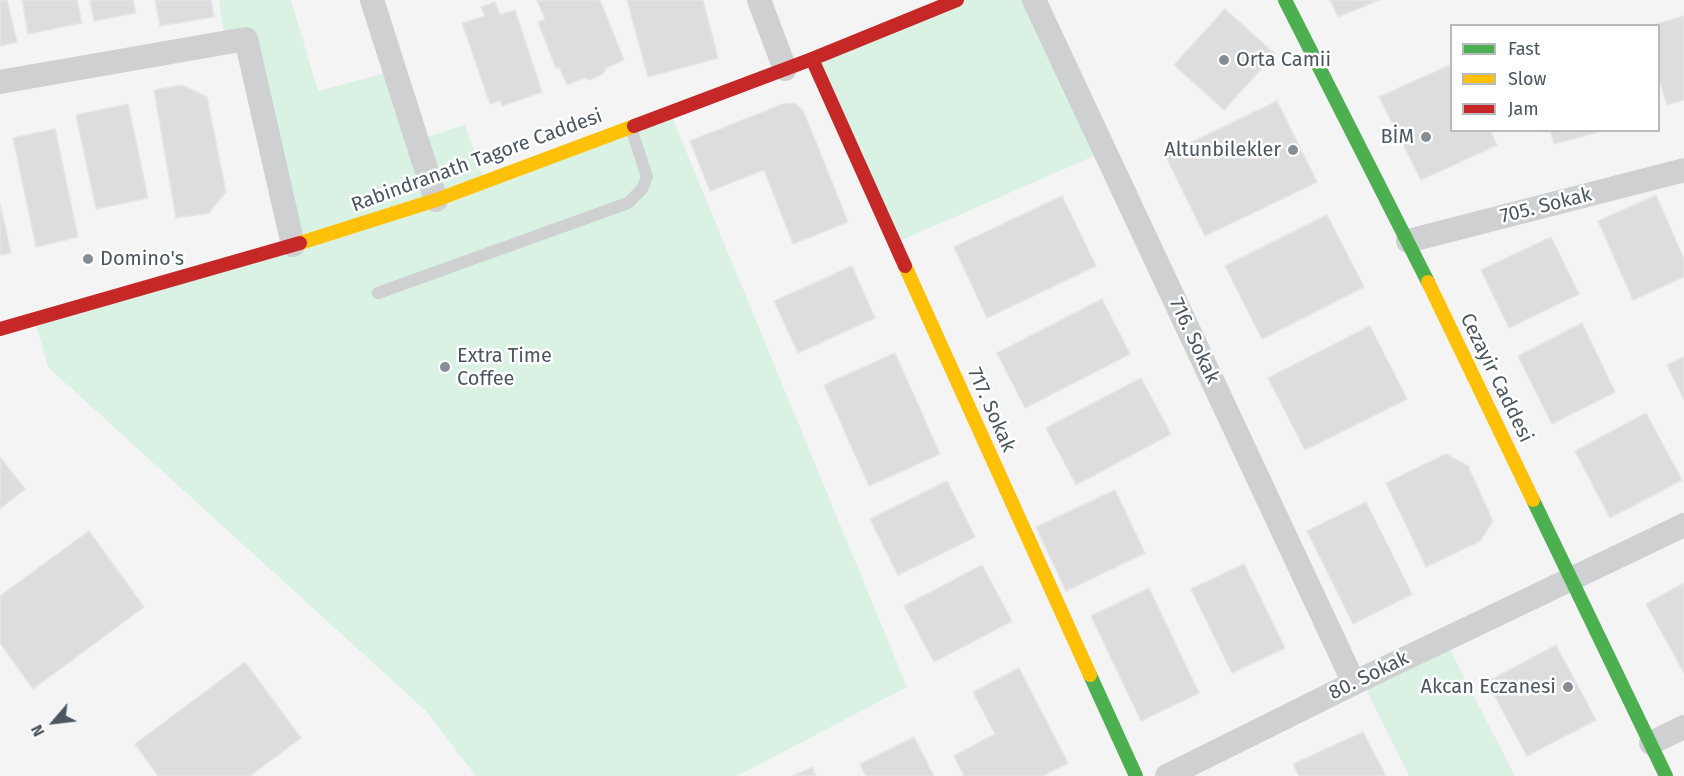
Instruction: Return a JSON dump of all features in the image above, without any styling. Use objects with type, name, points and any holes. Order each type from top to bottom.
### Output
[{"type":"street","points":[[372,0],[436,200]]},
{"type":"street","points":[[759,0],[785,69]]},
{"type":"street","name":"Rabindranath Tagore Caddesi","points":[[0,329],[293,245],[436,200],[812,59],[957,0]]},
{"type":"street","name":"716. Sokak","points":[[1034,0],[1354,683]]},
{"type":"street","name":"Cezayir Caddesi","points":[[1285,0],[1408,241],[1666,776]]},
{"type":"street","points":[[0,82],[246,39],[293,245]]},
{"type":"street","name":"717. Sokak","points":[[812,59],[1136,776]]},
{"type":"street","name":"705. Sokak","points":[[1408,241],[1684,170]]},
{"type":"street","name":"80. Sokak","points":[[1167,776],[1354,683],[1684,525]]},
{"type":"street","points":[[1651,744],[1684,727]]},
{"type":"lane","points":[[378,293],[628,202],[642,189],[647,177],[631,127]]},
{"type":"green space","points":[[219,0],[291,0],[318,91],[394,71],[417,140],[465,125],[485,182],[670,112],[907,687],[737,776],[476,776],[426,711],[48,367],[35,321],[293,245],[246,39],[225,42]]},
{"type":"green space","points":[[956,0],[1034,0],[1105,151],[895,243],[812,58]]},
{"type":"green space","points":[[1445,640],[1515,776],[1409,776],[1361,679]]},
{"type":"building","points":[[0,0],[7,0],[17,42],[0,46]]},
{"type":"building","points":[[22,0],[77,0],[82,23],[28,34]]},
{"type":"building","points":[[90,0],[133,0],[136,13],[94,21]]},
{"type":"building","points":[[155,0],[211,0],[214,17],[160,26]]},
{"type":"building","points":[[537,0],[600,0],[624,60],[606,68],[603,74],[590,80],[584,78],[567,85],[559,67],[556,68],[538,22],[545,19]]},
{"type":"building","points":[[627,0],[703,0],[718,58],[648,77]]},
{"type":"building","points":[[1330,0],[1379,0],[1338,17]]},
{"type":"building","points":[[495,2],[500,15],[515,10],[542,92],[502,106],[500,101],[490,104],[462,23],[485,16],[481,7]]},
{"type":"building","name":"Orta Camii","points":[[1225,9],[1275,54],[1224,110],[1174,65]]},
{"type":"building","points":[[1684,16],[1684,100],[1667,105],[1660,82],[1660,24],[1657,24]]},
{"type":"building","points":[[1450,65],[1450,132],[1491,132],[1497,145],[1421,180],[1379,97]]},
{"type":"building","points":[[182,85],[207,97],[226,192],[209,213],[176,218],[154,90]]},
{"type":"building","points":[[1277,101],[1317,182],[1205,236],[1165,155]]},
{"type":"building","points":[[794,103],[803,110],[848,222],[793,244],[764,170],[710,191],[690,141],[783,104]]},
{"type":"building","points":[[128,104],[148,198],[96,209],[76,115]]},
{"type":"building","points":[[55,129],[78,237],[36,247],[13,138]]},
{"type":"building","points":[[1551,132],[1599,132],[1554,144]]},
{"type":"building","points":[[1656,195],[1684,259],[1684,277],[1633,300],[1598,221]]},
{"type":"building","points":[[1062,196],[1096,266],[987,318],[954,247]]},
{"type":"building","points":[[0,204],[11,253],[0,255]]},
{"type":"building","points":[[1327,215],[1364,287],[1262,339],[1225,266]]},
{"type":"building","points":[[1551,237],[1579,294],[1509,328],[1481,270]]},
{"type":"building","points":[[852,266],[875,318],[798,353],[774,301]]},
{"type":"building","points":[[1102,299],[1130,354],[1025,408],[997,353]]},
{"type":"building","points":[[1582,323],[1615,392],[1552,424],[1518,356]]},
{"type":"building","points":[[1370,326],[1407,399],[1305,450],[1268,378]]},
{"type":"building","points":[[895,353],[940,454],[869,486],[824,385]]},
{"type":"building","points":[[1684,357],[1684,400],[1667,365]]},
{"type":"building","points":[[1141,378],[1171,434],[1076,485],[1046,428]]},
{"type":"building","points":[[1646,413],[1682,480],[1610,518],[1575,451]]},
{"type":"building","points":[[1446,454],[1468,466],[1493,521],[1480,541],[1426,567],[1386,483]]},
{"type":"building","points":[[0,457],[25,489],[0,509]]},
{"type":"building","points":[[947,481],[975,537],[898,575],[870,519]]},
{"type":"building","points":[[1115,490],[1145,553],[1066,591],[1036,527]]},
{"type":"building","points":[[1366,502],[1412,594],[1353,624],[1307,531]]},
{"type":"building","points":[[89,531],[144,607],[33,689],[0,643],[0,596]]},
{"type":"building","points":[[1244,564],[1285,648],[1232,673],[1191,589]]},
{"type":"building","points":[[982,565],[1012,621],[934,662],[904,606]]},
{"type":"building","points":[[1684,583],[1684,673],[1646,604]]},
{"type":"building","points":[[1149,588],[1199,693],[1141,721],[1091,616]]},
{"type":"building","points":[[1556,645],[1596,720],[1527,756],[1487,682]]},
{"type":"building","points":[[245,662],[301,738],[250,776],[158,776],[135,744]]},
{"type":"building","points":[[1019,668],[1068,763],[1043,776],[964,776],[954,756],[995,734],[973,692]]},
{"type":"building","points":[[1363,732],[1386,776],[1299,776],[1293,764]]},
{"type":"building","points":[[914,737],[934,776],[866,776],[860,764]]},
{"type":"building","points":[[812,767],[816,776],[793,776]]},
{"type":"traffic: fast","points":[[1285,0],[1428,282]]},
{"type":"traffic: fast","points":[[1533,500],[1666,776]]},
{"type":"traffic: fast","points":[[1090,675],[1136,776]]},
{"type":"traffic: slow","points":[[300,243],[436,200],[634,126]]},
{"type":"traffic: slow","points":[[905,266],[1090,675]]},
{"type":"traffic: slow","points":[[1428,282],[1533,500]]},
{"type":"traffic: jam","points":[[634,126],[812,59],[957,0]]},
{"type":"traffic: jam","points":[[812,59],[905,266]]},
{"type":"traffic: jam","points":[[0,329],[300,243]]},
{"type":"place","name":"Orta Camii","points":[[1224,60]]},
{"type":"place","name":"BİM","points":[[1426,137]]},
{"type":"place","name":"Altunbilekler","points":[[1293,150]]},
{"type":"place","name":"Domino's","points":[[88,259]]},
{"type":"place","name":"Extra Time Coffee","points":[[445,367]]},
{"type":"place","name":"Akcan Eczanesi","points":[[1568,687]]}]
